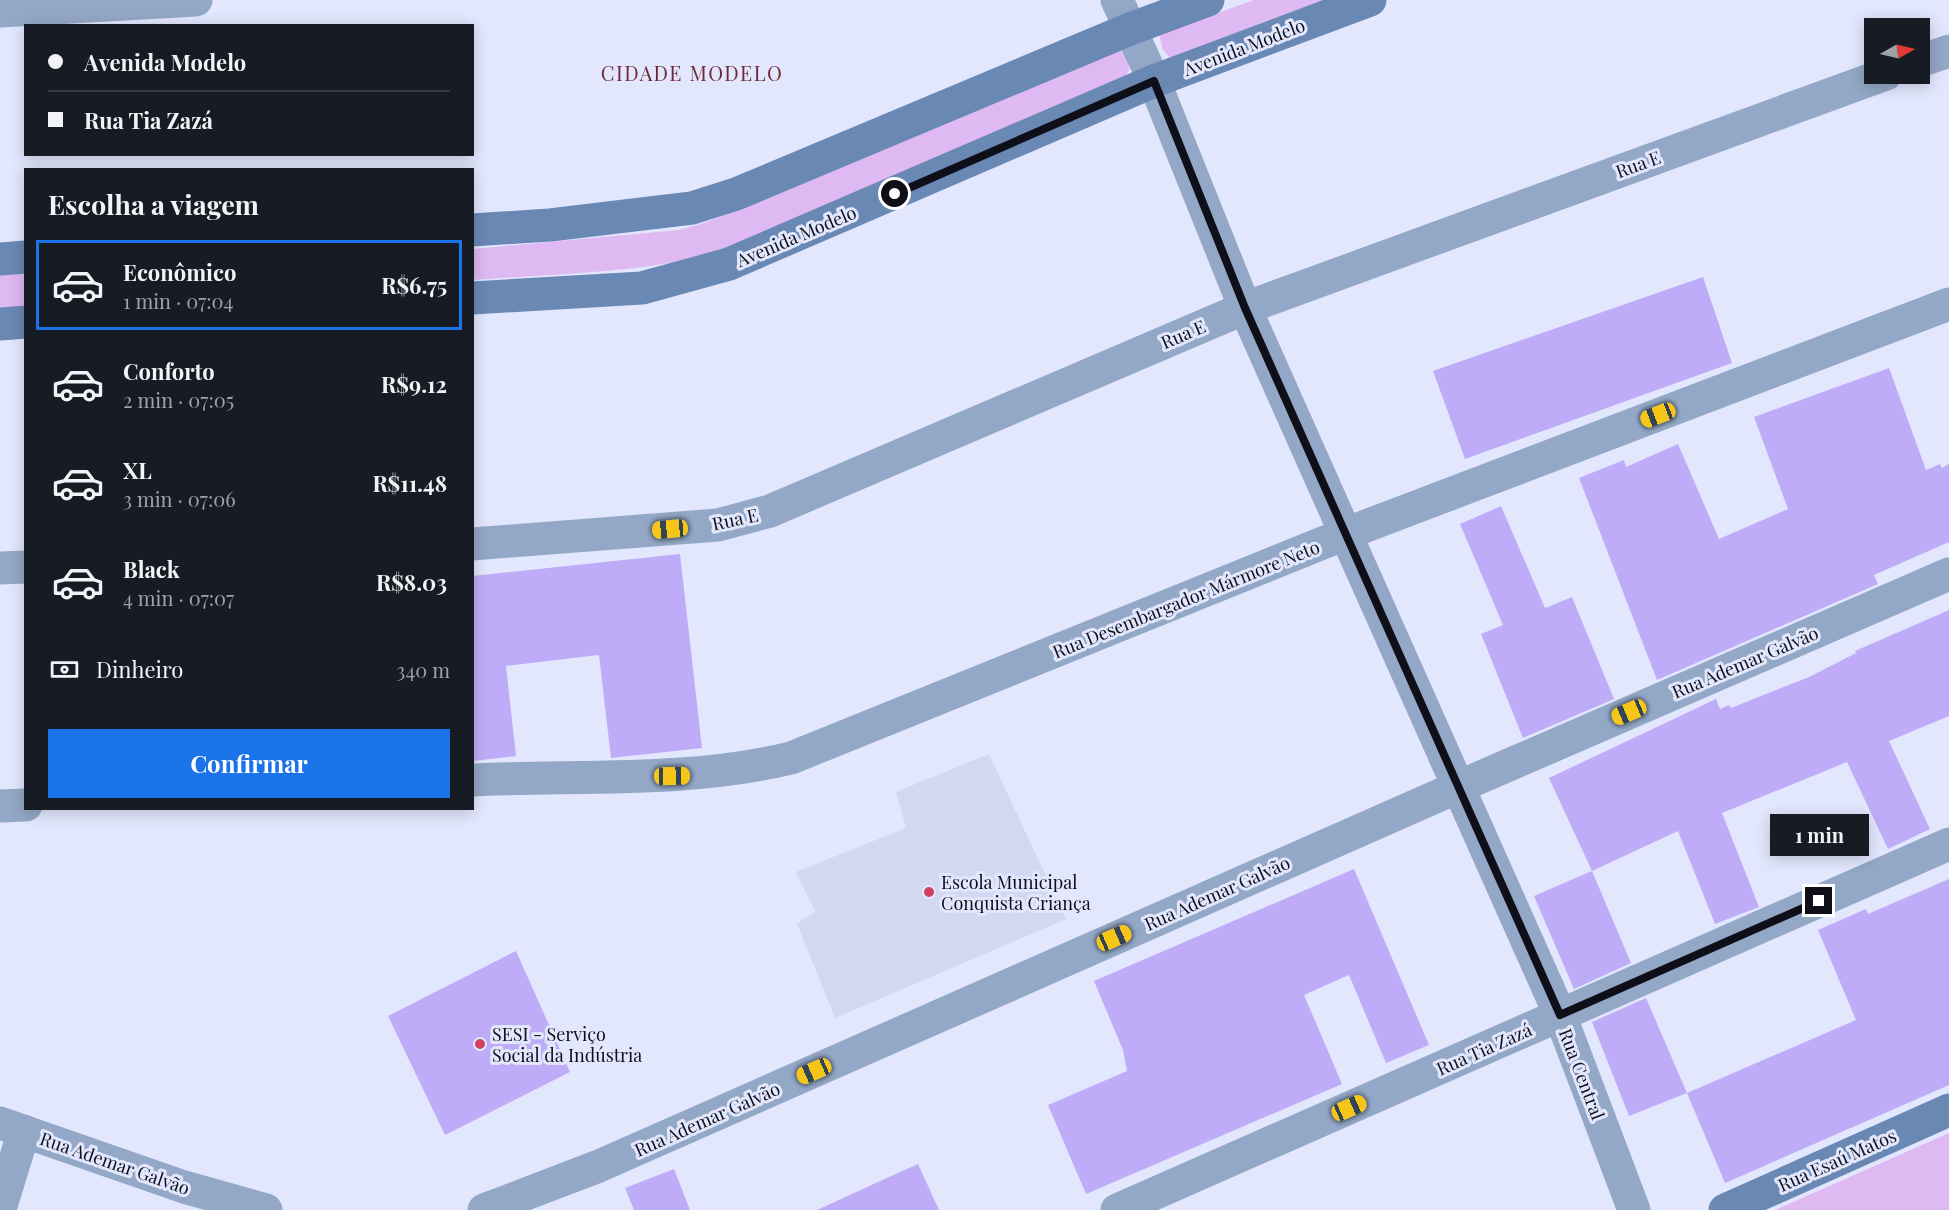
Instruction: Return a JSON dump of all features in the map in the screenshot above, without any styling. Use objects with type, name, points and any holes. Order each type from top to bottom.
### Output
[{"type":"main road","points":[[474,230],[550,225],[692,208],[736,194],[1123,14],[1208,0]]},
{"type":"main road","name":"Avenida Modelo","points":[[474,298],[642,288],[687,278],[787,241],[1154,81],[1370,0]]},
{"type":"main road","points":[[0,259],[24,257]]},
{"type":"main road","points":[[0,324],[24,322]]},
{"type":"main road","name":"Rua Esaú Matos","points":[[1725,1210],[1949,1110]]},
{"type":"street","points":[[0,11],[196,0]]},
{"type":"street","name":"Rua Central","points":[[1123,14],[1154,81],[1245,308],[1560,1015],[1634,1210]]},
{"type":"street","points":[[1930,58],[1949,51]]},
{"type":"street","name":"Rua E","points":[[474,544],[718,525],[770,511],[1245,308],[1864,82]]},
{"type":"street","name":"Rua Desembargador Mármore Neto","points":[[474,780],[694,775],[754,767],[790,758],[1346,534],[1949,304]]},
{"type":"street","points":[[0,568],[24,567]]},
{"type":"street","name":"Rua Ademar Galvão","points":[[484,1210],[599,1166],[1949,573]]},
{"type":"street","points":[[0,806],[24,805]]},
{"type":"street","name":"Rua Tia Zazá","points":[[1117,1210],[1949,844]]},
{"type":"street","points":[[0,1209],[12,1127]]},
{"type":"street","name":"Rua Ademar Galvão","points":[[12,1127],[184,1187],[266,1210]]},
{"type":"shaded area","points":[[1254,0],[1324,0],[1170,58],[1163,50],[1159,34]]},
{"type":"shaded area","points":[[1118,50],[1127,54],[1129,70],[1123,81],[720,253],[628,269],[474,280],[474,249],[679,230],[707,222]]},
{"type":"shaded area","points":[[24,272],[24,306],[0,308],[0,273]]},
{"type":"shaded area","name":"Escola Municipal Conquista Criança","points":[[989,754],[1066,919],[835,1018],[797,924],[815,911],[796,872],[906,828],[896,792]]},
{"type":"shaded area","points":[[1949,1133],[1949,1210],[1775,1210]]},
{"type":"building","points":[[1703,277],[1732,363],[1465,459],[1433,371]]},
{"type":"building","points":[[1889,368],[1926,470],[1940,464],[1942,468],[1949,464],[1949,542],[1874,575],[1878,584],[1657,680],[1579,478],[1624,460],[1626,467],[1678,444],[1719,539],[1788,509],[1754,417]]},
{"type":"building","points":[[1501,506],[1545,608],[1572,597],[1614,699],[1523,738],[1481,634],[1503,625],[1460,524]]},
{"type":"building","points":[[680,554],[702,748],[611,758],[599,655],[506,666],[516,756],[474,761],[474,576]]},
{"type":"building","points":[[1949,610],[1949,716],[1889,741],[1930,829],[1888,849],[1847,762],[1722,813],[1759,907],[1715,924],[1678,831],[1592,871],[1549,778],[1716,699],[1720,709],[1729,705],[1731,708],[1809,677],[1856,653],[1855,651]]},
{"type":"building","points":[[1354,869],[1429,1045],[1386,1063],[1349,975],[1304,995],[1342,1084],[1086,1194],[1048,1105],[1127,1071],[1123,1050],[1094,981]]},
{"type":"building","points":[[1592,871],[1631,963],[1574,989],[1534,896]]},
{"type":"building","points":[[1949,879],[1949,1085],[1725,1183],[1687,1093],[1856,1020],[1818,930],[1866,909],[1868,914]]},
{"type":"building","name":"SESI - Serviço Social da Indústria","points":[[516,951],[570,1072],[445,1135],[388,1016]]},
{"type":"building","points":[[1646,998],[1687,1093],[1629,1116],[1592,1022]]},
{"type":"building","points":[[918,1164],[939,1210],[817,1210],[878,1182]]},
{"type":"building","points":[[674,1169],[690,1210],[634,1210],[625,1188]]},
{"type":"place","name":"Escola Municipal Conquista Criança","points":[[929,892]]},
{"type":"place","name":"SESI - Serviço Social da Indústria","points":[[480,1044]]},
{"type":"district","name":"CIDADE MODELO","points":[[692,72]]},
{"type":"route","points":[[895,194],[1154,81],[1245,308],[1560,1015],[1819,901]]}]
